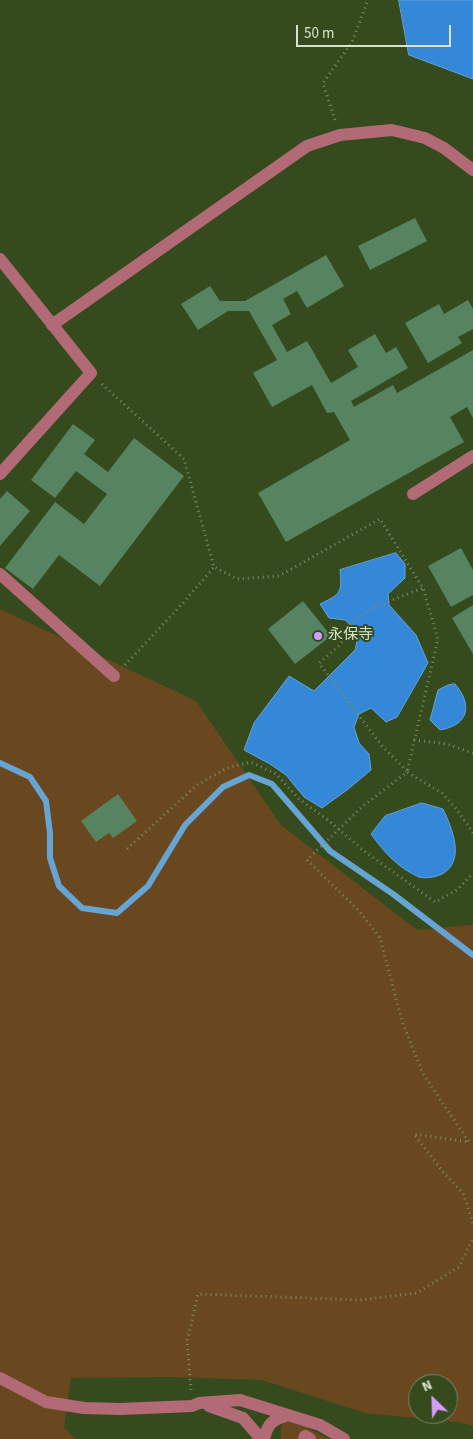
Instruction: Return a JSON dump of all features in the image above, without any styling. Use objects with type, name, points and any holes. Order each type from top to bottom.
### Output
[{"type":"street","points":[[52,324],[306,146],[340,135],[392,130],[425,138],[444,148],[473,170]]},
{"type":"street","points":[[0,258],[90,373],[0,474]]},
{"type":"street","points":[[413,494],[473,456]]},
{"type":"street","points":[[0,574],[114,676]]},
{"type":"street","points":[[0,1378],[46,1402],[84,1408],[120,1409],[195,1405],[240,1400],[288,1414],[320,1426],[330,1436],[344,1439]]},
{"type":"street","points":[[195,1405],[221,1409],[242,1418],[263,1439],[273,1420],[288,1414]]},
{"type":"street","points":[[304,1439],[305,1436],[310,1439]]},
{"type":"path","points":[[340,135],[323,83],[352,42],[368,0]]},
{"type":"path","points":[[90,373],[184,459],[214,566],[237,579],[279,576],[380,519],[423,588],[438,639],[407,772],[363,806],[308,860],[359,911],[380,938],[402,1021],[423,1074],[469,1142],[414,1134],[443,1172],[463,1193],[473,1224]]},
{"type":"path","points":[[114,676],[183,603],[214,566]]},
{"type":"path","points":[[423,588],[374,607],[359,616],[348,629],[340,646],[319,663],[382,746],[407,772],[442,793],[458,811],[473,833]]},
{"type":"path","points":[[414,740],[447,744],[473,752]]},
{"type":"path","points":[[127,849],[197,785],[227,768],[250,762],[276,774],[299,799],[364,851],[435,902],[457,890],[473,873]]},
{"type":"path","points":[[195,1405],[187,1342],[198,1294],[360,1300],[417,1293],[459,1267],[473,1238]]},
{"type":"shaded area","points":[[0,609],[196,701],[281,825],[417,930],[473,925],[473,1426],[458,1422],[458,1374],[408,1374],[408,1417],[365,1413],[262,1380],[170,1377],[71,1378],[64,1427],[75,1439],[0,1439]]},
{"type":"shaded area","points":[[286,1417],[329,1439],[281,1439],[281,1428]]},
{"type":"water","points":[[399,0],[473,0],[473,79],[409,55]]},
{"type":"water","points":[[396,553],[405,564],[405,578],[388,594],[389,605],[416,635],[428,663],[397,717],[386,722],[371,708],[359,714],[354,727],[359,743],[369,754],[371,770],[322,808],[304,797],[286,775],[244,750],[254,723],[289,676],[314,691],[355,650],[359,633],[345,620],[329,618],[320,604],[339,592],[341,584],[340,570]]},
{"type":"water","points":[[455,684],[464,699],[465,713],[457,724],[440,730],[430,720],[438,690]]},
{"type":"water","points":[[422,803],[443,809],[455,844],[454,861],[449,868],[440,875],[428,878],[419,877],[398,864],[386,853],[371,834],[385,816]]},
{"type":"building","points":[[415,218],[427,241],[370,270],[358,246]]},
{"type":"building","points":[[326,255],[344,286],[307,308],[297,291],[283,299],[291,314],[272,325],[287,352],[307,341],[331,383],[358,367],[348,350],[375,334],[386,353],[396,347],[408,368],[351,401],[354,407],[393,385],[397,393],[473,350],[473,418],[467,407],[450,417],[464,442],[286,542],[258,493],[350,440],[334,412],[327,413],[312,385],[272,407],[253,373],[277,360],[249,311],[228,311],[198,330],[181,304],[210,286],[220,301],[245,301]]},
{"type":"building","points":[[468,300],[473,309],[473,329],[458,337],[462,343],[428,363],[405,323],[439,304],[444,314]]},
{"type":"building","points":[[73,424],[95,440],[84,454],[108,472],[134,438],[184,476],[100,586],[59,555],[33,589],[5,568],[55,502],[84,524],[107,494],[76,471],[55,498],[31,480]]},
{"type":"building","points":[[7,491],[30,511],[0,546],[0,499]]},
{"type":"building","points":[[461,548],[473,570],[473,595],[451,607],[428,566]]},
{"type":"building","points":[[303,601],[331,636],[295,664],[268,629]]},
{"type":"building","points":[[473,605],[473,654],[452,618]]},
{"type":"building","points":[[118,794],[137,821],[113,838],[109,833],[96,842],[81,821]]},
{"type":"waterway","points":[[0,763],[30,777],[46,801],[50,833],[50,858],[59,886],[82,908],[117,913],[148,886],[185,825],[223,787],[249,775],[272,784],[330,851],[393,894],[473,955]]},
{"type":"place","name":"永保寺","points":[[318,636]]}]
